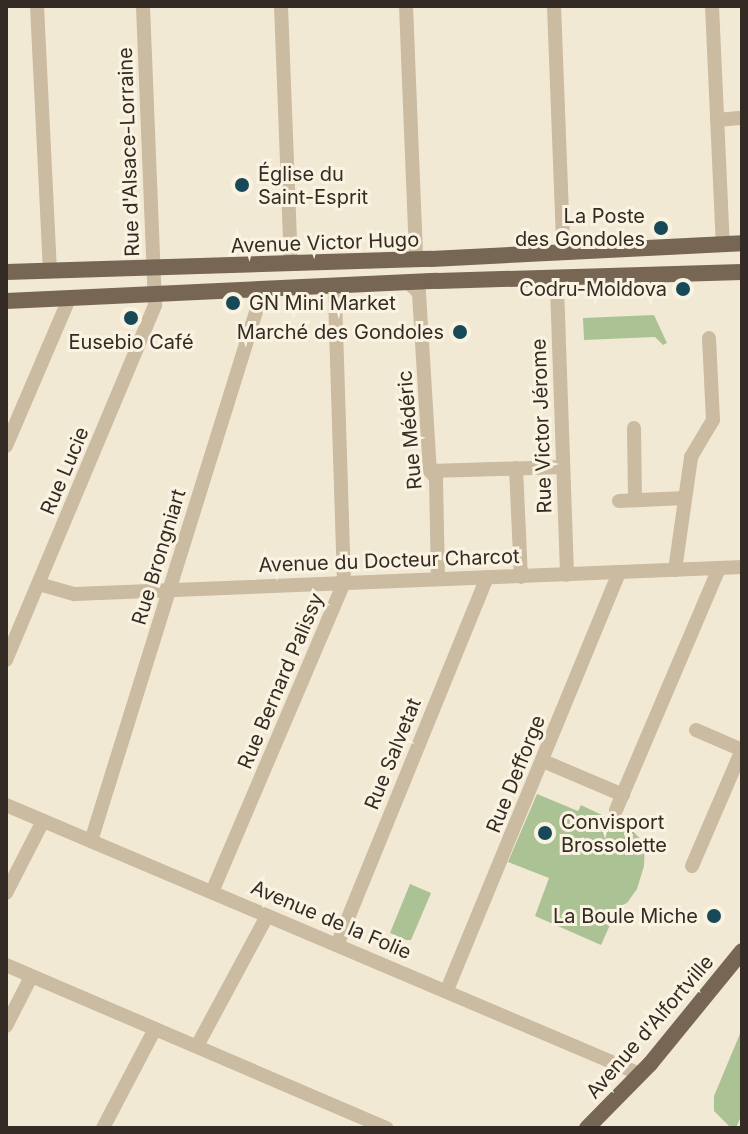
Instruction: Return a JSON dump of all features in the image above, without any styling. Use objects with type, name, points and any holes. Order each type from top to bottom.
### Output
[{"type":"main road","name":"Avenue Victor Hugo","points":[[6,272],[416,259],[742,243]]},
{"type":"main road","name":"Avenue Victor Hugo","points":[[645,248],[683,260],[742,266]]},
{"type":"main road","name":"Avenue Victor Hugo","points":[[636,275],[683,260],[742,250]]},
{"type":"main road","name":"Avenue Victor Hugo","points":[[6,301],[339,285],[742,272]]},
{"type":"main road","name":"Avenue d'Alfortville","points":[[587,1128],[640,1074],[742,951]]},
{"type":"street","points":[[37,6],[50,270]]},
{"type":"street","name":"Rue d'Alsace-Lorraine","points":[[143,6],[153,266],[157,296]]},
{"type":"street","points":[[281,6],[291,263]]},
{"type":"street","points":[[406,6],[416,259]]},
{"type":"street","points":[[554,6],[563,244],[559,252]]},
{"type":"street","points":[[712,6],[723,244]]},
{"type":"street","points":[[717,120],[742,118]]},
{"type":"street","name":"Rue Victor Jérome","points":[[562,279],[557,287],[567,575]]},
{"type":"street","name":"Rue Médéric","points":[[409,283],[419,293],[430,471],[436,478],[438,579]]},
{"type":"street","name":"Rue Bernard Palissy","points":[[212,892],[344,583],[335,296],[339,285]]},
{"type":"street","name":"Rue Brongniart","points":[[91,841],[260,299],[258,292],[252,289]]},
{"type":"street","name":"Rue Lucie","points":[[6,660],[153,314],[157,296]]},
{"type":"street","points":[[6,446],[69,299]]},
{"type":"street","points":[[675,570],[691,457],[713,420],[709,338]]},
{"type":"street","points":[[634,428],[635,500]]},
{"type":"street","points":[[430,471],[563,467]]},
{"type":"street","points":[[516,468],[521,577]]},
{"type":"street","points":[[619,501],[685,498]]},
{"type":"street","name":"Avenue du Docteur Charcot","points":[[39,584],[75,594],[742,567]]},
{"type":"street","points":[[616,810],[719,568]]},
{"type":"street","name":"Rue Defforge","points":[[447,990],[619,572]]},
{"type":"street","name":"Rue Salvetat","points":[[337,945],[487,577]]},
{"type":"street","points":[[692,866],[742,750],[696,730]]},
{"type":"street","points":[[543,761],[623,795]]},
{"type":"street","name":"Avenue de la Folie","points":[[6,805],[640,1074]]},
{"type":"street","points":[[6,893],[43,821]]},
{"type":"street","points":[[197,1046],[267,916]]},
{"type":"street","points":[[6,965],[387,1128]]},
{"type":"street","points":[[6,1026],[31,977]]},
{"type":"street","points":[[103,1128],[155,1029]]},
{"type":"green space","points":[[654,315],[667,343],[663,345],[655,337],[584,340],[583,318]]},
{"type":"green space","points":[[537,794],[578,811],[581,805],[631,829],[645,844],[644,866],[637,889],[627,903],[618,907],[601,945],[535,916],[549,878],[508,862]]},
{"type":"green space","points":[[410,884],[431,893],[411,940],[406,940],[390,933]]},
{"type":"green space","points":[[742,1029],[742,1114],[736,1128],[731,1128],[714,1111],[714,1096]]},
{"type":"place","name":"Église du Saint-Esprit","points":[[242,185]]},
{"type":"place","name":"La Poste des Gondoles","points":[[661,228]]},
{"type":"place","name":"Codru-Moldova","points":[[683,289]]},
{"type":"place","name":"GN Mini Market","points":[[233,303]]},
{"type":"place","name":"Eusebio Café","points":[[131,318]]},
{"type":"place","name":"Marché des Gondoles","points":[[460,332]]},
{"type":"place","name":"Convisport Brossolette","points":[[545,833]]},
{"type":"place","name":"La Boule Miche","points":[[714,916]]}]
